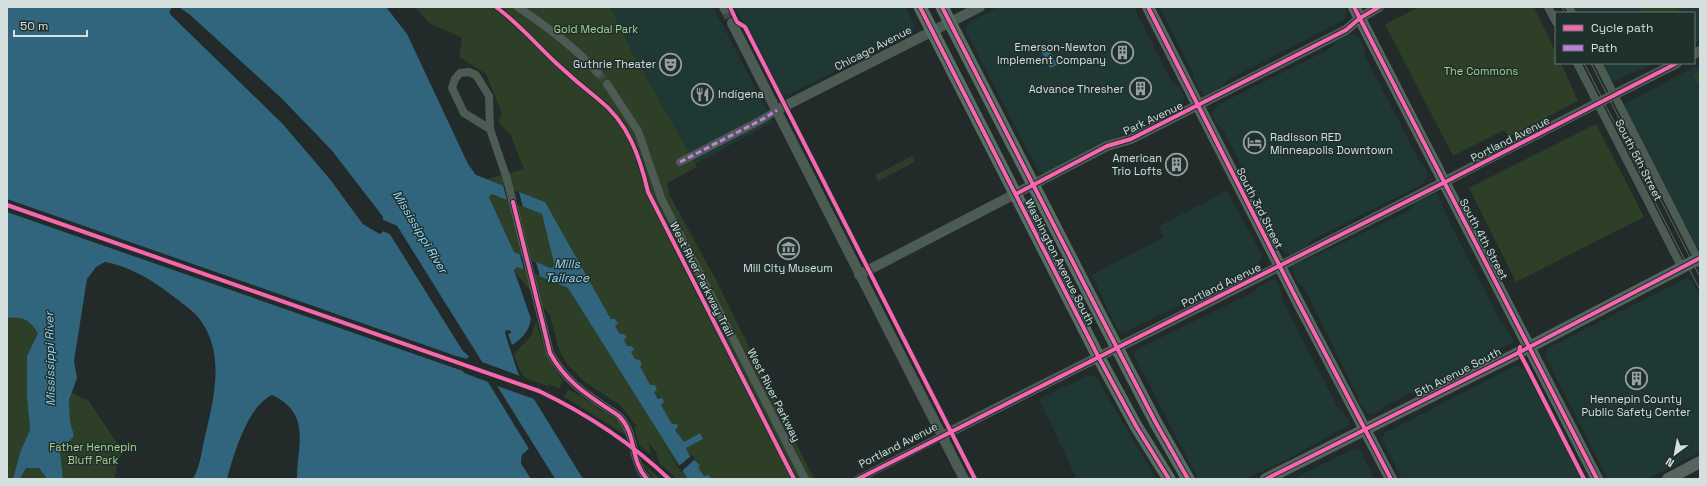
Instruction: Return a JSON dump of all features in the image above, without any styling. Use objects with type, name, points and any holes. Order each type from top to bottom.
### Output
[{"type":"main road","name":"Washington Avenue South","points":[[920,7],[1099,358],[1136,426],[1170,479]]},
{"type":"main road","name":"Washington Avenue South","points":[[942,7],[1117,349],[1175,458],[1188,479]]},
{"type":"main road","name":"South 3rd Street","points":[[1148,7],[1391,479]]},
{"type":"main road","name":"South 4th Street","points":[[1357,12],[1444,183],[1530,346],[1597,479]]},
{"type":"main road","name":"5th Avenue South","points":[[1266,479],[1699,260]]},
{"type":"main road","points":[[1668,479],[1700,462]]},
{"type":"street","points":[[518,7],[558,35],[598,73]]},
{"type":"street","name":"Chicago Avenue","points":[[777,110],[980,7]]},
{"type":"street","name":"Park Avenue","points":[[859,275],[1107,146],[1131,139],[1346,30],[1357,12],[1379,7]]},
{"type":"street","points":[[1548,7],[1555,20]]},
{"type":"street","points":[[732,23],[964,479]]},
{"type":"street","name":"South 5th Street","points":[[1578,64],[1682,268]]},
{"type":"street","name":"South 5th Street","points":[[1598,64],[1699,260]]},
{"type":"street","name":"Portland Avenue","points":[[858,479],[1444,183],[1675,64]]},
{"type":"street","points":[[490,129],[464,113],[452,88],[455,79],[460,73],[469,72],[476,75],[489,96],[490,129],[513,202],[544,334],[550,353],[558,368],[571,383],[619,416],[625,422],[632,437],[637,464],[647,479]]},
{"type":"street","name":"West River Parkway","points":[[607,84],[638,131],[661,198],[805,479]]},
{"type":"street","points":[[680,162],[763,119],[777,110]]},
{"type":"shaded area","points":[[610,7],[713,7],[773,122],[695,164],[632,52]]},
{"type":"shaded area","points":[[735,7],[906,7],[915,27],[913,31],[788,95],[782,95],[777,92]]},
{"type":"shaded area","points":[[998,7],[1134,7],[1170,79],[1184,95],[1183,104],[1171,113],[1163,113],[1047,173],[1039,172],[966,32],[966,28],[971,21]]},
{"type":"shaded area","points":[[1160,7],[1344,7],[1347,12],[1344,20],[1229,79],[1222,87],[1204,96],[1194,81],[1193,73]]},
{"type":"shaded area","points":[[1571,7],[1700,7],[1700,41],[1695,44],[1695,12],[1574,12]]},
{"type":"shaded area","points":[[1351,34],[1358,37],[1365,49],[1365,56],[1420,162],[1426,169],[1428,176],[1421,185],[1313,239],[1306,246],[1292,254],[1287,254],[1278,246],[1277,235],[1222,128],[1212,115],[1213,111],[1218,105],[1330,49],[1339,39]]},
{"type":"shaded area","points":[[1602,64],[1652,64],[1614,81],[1609,78]]},
{"type":"shaded area","points":[[1700,64],[1700,247],[1698,248],[1624,106],[1625,104]]},
{"type":"shaded area","points":[[1227,191],[1262,255],[1258,267],[1126,332],[1120,331],[1116,327],[1092,275],[1164,237],[1159,226]]},
{"type":"shaded area","points":[[1435,193],[1438,194],[1446,215],[1501,323],[1506,327],[1514,342],[1385,406],[1382,410],[1373,414],[1368,414],[1359,402],[1358,397],[1304,287],[1298,283],[1292,269],[1293,265],[1316,256],[1410,210],[1417,202]]},
{"type":"shaded area","points":[[1275,278],[1280,289],[1282,299],[1339,410],[1350,422],[1349,425],[1288,459],[1245,479],[1198,479],[1134,355],[1136,350],[1252,293],[1260,286]]},
{"type":"shaded area","name":"Hennepin County Public Safety Center","points":[[1687,278],[1692,281],[1700,297],[1700,452],[1647,479],[1608,479],[1545,353],[1548,348]]},
{"type":"shaded area","points":[[1515,366],[1520,366],[1525,370],[1582,479],[1402,479],[1382,440],[1385,433]]},
{"type":"shaded area","points":[[1089,375],[1096,377],[1156,479],[1077,479],[1039,399]]},
{"type":"shaded area","points":[[1355,448],[1360,450],[1374,479],[1293,479]]},
{"type":"green space","name":"Gold Medal Park","points":[[415,7],[610,7],[632,52],[697,167],[667,183],[669,194],[715,278],[814,479],[711,479],[709,475],[704,476],[698,467],[700,464],[689,455],[686,448],[700,433],[684,442],[682,441],[661,405],[664,402],[656,395],[645,377],[640,365],[640,360],[635,359],[623,340],[626,338],[620,334],[615,326],[617,324],[615,320],[612,320],[545,202],[487,179],[524,169],[510,134],[498,122],[502,113],[486,74],[459,57],[462,38],[429,23]]},
{"type":"green space","name":"The Commons","points":[[1419,7],[1534,7],[1555,51],[1555,64],[1561,64],[1578,101],[1509,137],[1504,130],[1453,156],[1385,24]]},
{"type":"green space","points":[[1677,7],[1680,12],[1639,12],[1640,8]]},
{"type":"green space","points":[[1700,71],[1700,88],[1693,74]]},
{"type":"green space","points":[[1596,124],[1644,217],[1516,282],[1469,188]]},
{"type":"green space","points":[[912,156],[915,162],[878,181],[875,175]]},
{"type":"green space","points":[[492,194],[542,214],[554,263],[553,266],[550,268],[514,252],[489,197]]},
{"type":"green space","points":[[517,267],[568,288],[688,479],[677,479],[659,463],[656,452],[648,442],[652,456],[639,445],[634,426],[638,428],[620,405],[584,381],[567,364],[559,350],[550,315],[515,272],[515,268]]},
{"type":"green space","name":"Father Hennepin Bluff Park","points":[[18,317],[28,320],[38,333],[27,356],[27,397],[30,430],[21,450],[13,479],[7,479],[7,318]]},
{"type":"green space","points":[[536,321],[546,352],[553,367],[563,381],[559,389],[550,384],[548,386],[528,379],[519,369],[514,354],[531,336]]},
{"type":"green space","points":[[568,390],[588,400],[622,425],[626,431],[626,435],[564,397]]},
{"type":"green space","name":"Father Hennepin Bluff Park","points":[[71,393],[88,400],[123,452],[118,462],[114,479],[63,479],[60,451],[74,436],[71,425],[69,404]]},
{"type":"green space","points":[[640,461],[660,479],[654,479]]},
{"type":"green space","name":"Father Hennepin Bluff Park","points":[[26,468],[39,468],[47,479],[20,479]]},
{"type":"water","points":[[7,7],[386,7],[407,34],[468,164],[476,175],[545,202],[611,319],[615,319],[618,324],[615,326],[620,334],[624,334],[627,337],[624,340],[627,346],[632,346],[634,350],[631,352],[635,359],[640,360],[642,365],[640,366],[650,385],[655,385],[657,390],[654,392],[658,399],[662,398],[664,402],[661,405],[672,424],[677,424],[678,427],[675,430],[684,442],[700,433],[703,439],[686,448],[689,455],[700,465],[698,467],[704,476],[709,475],[711,479],[688,479],[568,288],[517,267],[514,270],[531,319],[529,327],[524,334],[512,345],[508,334],[511,333],[511,331],[506,330],[505,333],[518,373],[583,479],[555,479],[397,226],[383,220],[383,217],[332,151],[281,98],[190,15],[180,8],[171,8],[171,15],[283,124],[330,179],[363,224],[380,234],[383,231],[390,234],[463,351],[476,362],[525,441],[529,449],[522,455],[521,463],[531,479],[297,479],[300,431],[293,411],[285,403],[272,395],[263,401],[249,420],[233,457],[227,479],[193,479],[200,462],[215,388],[215,358],[212,344],[198,317],[182,303],[144,276],[129,269],[105,262],[96,267],[87,279],[74,361],[77,378],[69,400],[70,421],[74,436],[60,451],[63,479],[47,479],[39,468],[26,468],[20,479],[13,479],[21,450],[30,430],[27,397],[27,356],[38,333],[26,320],[7,318]],"holes":[[[492,194],[542,214],[554,263],[553,267],[550,268],[514,252],[489,197]]]},
{"type":"water","points":[[1047,46],[1057,65],[1050,68],[1040,49]]},
{"type":"pier","points":[[175,7],[190,15],[281,98],[332,151],[383,217],[383,220],[397,226],[482,362],[523,377],[537,400],[497,386],[555,479],[553,479],[550,475],[396,227],[382,222],[381,218],[331,153],[301,121],[188,16],[179,10],[172,10],[172,14],[284,122],[332,178],[364,222],[380,232],[384,229],[392,233],[465,350],[477,361],[527,440],[531,450],[530,453],[524,456],[523,462],[533,479],[531,479],[521,463],[522,455],[529,449],[488,382],[464,373],[463,371],[7,212],[7,199],[456,356],[467,359],[470,357],[463,351],[390,234],[383,231],[380,234],[363,224],[330,179],[283,124],[171,15],[169,11]]},
{"type":"pier","points":[[503,185],[519,192],[523,207],[507,200]]},
{"type":"pier","points":[[520,255],[536,262],[540,276],[524,270]]},
{"type":"pier","points":[[661,441],[679,466],[692,455],[695,459],[681,472]]},
{"type":"tunnel","points":[[725,9],[732,23]]},
{"type":"tunnel","points":[[598,73],[607,84]]},
{"type":"tram line","points":[[1562,7],[1564,12]]},
{"type":"tram line","points":[[1585,64],[1700,290]]},
{"type":"tram line","points":[[1592,64],[1700,277]]},
{"type":"marked path","points":[[680,162],[763,119],[777,110]]},
{"type":"cycle path","name":"West River Parkway Trail","points":[[496,7],[520,27],[566,73],[608,108],[625,129],[637,153],[648,192],[794,479]]},
{"type":"cycle path","points":[[730,7],[737,22],[745,27],[975,479]]},
{"type":"cycle path","points":[[920,7],[1099,358],[1136,426],[1169,479]]},
{"type":"cycle path","points":[[942,7],[1156,423],[1188,479]]},
{"type":"cycle path","points":[[1148,7],[1295,296],[1391,479]]},
{"type":"cycle path","points":[[1354,7],[1597,479]]},
{"type":"cycle path","points":[[1016,194],[1107,146],[1131,139],[1346,30],[1360,18],[1379,7]]},
{"type":"cycle path","points":[[858,479],[1675,64]]},
{"type":"cycle path","points":[[513,202],[550,353],[572,382],[589,396],[619,416],[629,431],[635,456],[641,471],[647,479]]},
{"type":"cycle path","points":[[7,205],[539,391],[591,419],[639,453],[669,479]]},
{"type":"cycle path","points":[[1266,479],[1514,355],[1700,258]]},
{"type":"cycle path","points":[[1520,347],[1519,352],[1584,479]]},
{"type":"place","name":"Emerson-Newton Implement Company","points":[[1122,53]]},
{"type":"place","name":"Guthrie Theater","points":[[671,64]]},
{"type":"place","name":"Advance Thresher","points":[[1140,89]]},
{"type":"place","name":"Indígena","points":[[703,94]]},
{"type":"place","name":"Radisson RED Minneapolis Downtown","points":[[1254,143]]},
{"type":"place","name":"American Trio Lofts","points":[[1177,164]]},
{"type":"place","name":"Mill City Museum","points":[[788,248]]},
{"type":"place","name":"Hennepin County Public Safety Center","points":[[1636,379]]},
{"type":"water label","name":"Mississippi River","points":[[420,232]]},
{"type":"water label","name":"Mills Tailrace","points":[[567,271]]},
{"type":"water label","name":"Mississippi River","points":[[50,359]]}]
